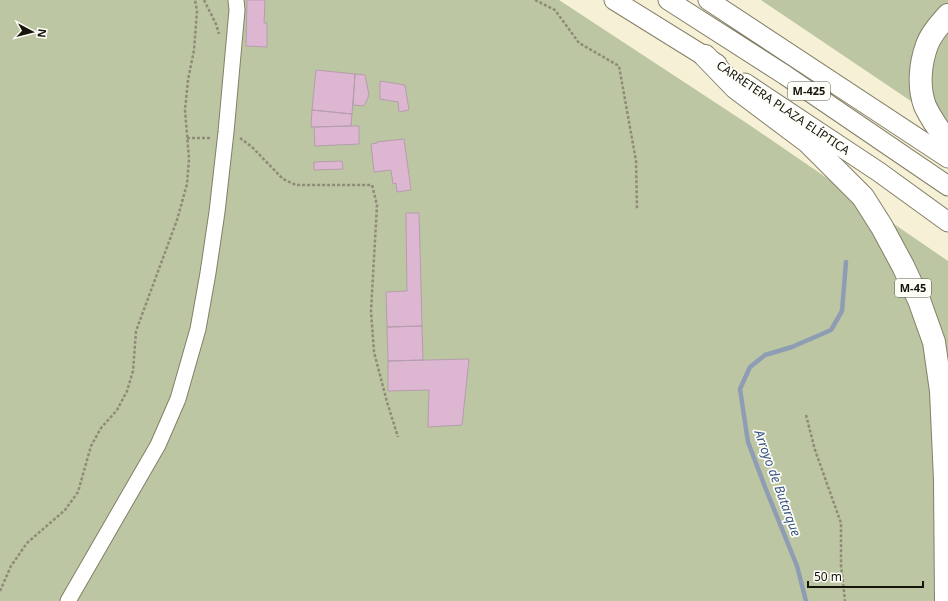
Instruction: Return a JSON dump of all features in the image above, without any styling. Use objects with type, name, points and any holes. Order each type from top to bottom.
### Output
[{"type":"highway","points":[[948,15],[927,44],[921,69],[921,86],[925,105],[934,123],[948,142]]},
{"type":"highway","name":"M-45","points":[[705,56],[736,88],[808,142],[863,196],[882,227],[919,300],[934,342],[941,391],[946,601]]},
{"type":"main road","name":"CARRETERA PLAZA ELÍPTICA","points":[[614,0],[705,56],[879,172],[948,222]]},
{"type":"main road","name":"M-425","points":[[668,0],[785,75],[948,186]]},
{"type":"main road","points":[[708,0],[948,158]]},
{"type":"lane","points":[[68,601],[158,445],[178,399],[198,329],[217,212],[234,45],[237,10],[236,0]]},
{"type":"path","points":[[0,591],[11,566],[27,543],[65,510],[78,492],[91,446],[100,428],[116,410],[127,391],[133,370],[136,331],[177,220],[187,184],[189,159],[185,110],[188,80],[194,50],[197,10],[195,0]]},
{"type":"path","points":[[204,0],[216,24],[219,38],[234,45]]},
{"type":"path","points":[[535,0],[555,10],[579,43],[619,66],[636,161],[637,209]]},
{"type":"path","points":[[187,138],[217,138],[226,132]]},
{"type":"path","points":[[241,139],[252,147],[283,179],[296,185],[372,184],[377,205],[371,311],[374,352],[398,437]]},
{"type":"path","points":[[806,415],[815,450],[841,523],[841,565],[845,601]]},
{"type":"green space","points":[[0,0],[559,0],[748,124],[948,261],[948,601],[0,601]]},
{"type":"green space","points":[[761,0],[948,0],[948,126]]},
{"type":"building","points":[[247,0],[265,0],[264,23],[267,23],[267,47],[246,46]]},
{"type":"building","points":[[316,70],[355,74],[352,114],[312,110]]},
{"type":"building","points":[[355,74],[365,75],[369,95],[364,106],[353,105]]},
{"type":"building","points":[[380,81],[405,85],[409,110],[399,112],[398,102],[380,99]]},
{"type":"building","points":[[312,110],[352,114],[351,126],[311,127]]},
{"type":"building","points":[[359,126],[359,144],[315,146],[314,127]]},
{"type":"building","points":[[404,139],[411,190],[397,192],[396,183],[393,184],[391,170],[374,172],[371,144]]},
{"type":"building","points":[[342,161],[343,169],[314,170],[314,162]]},
{"type":"building","points":[[406,213],[419,213],[422,326],[387,327],[386,292],[407,291]]},
{"type":"building","points":[[422,326],[423,360],[388,361],[387,327]]},
{"type":"building","points":[[469,359],[462,425],[428,427],[429,390],[388,391],[388,361]]},
{"type":"waterway","name":"Arroyo de Butarque","points":[[806,601],[797,566],[748,442],[740,389],[750,367],[765,355],[792,347],[831,330],[842,311],[846,262]]}]
